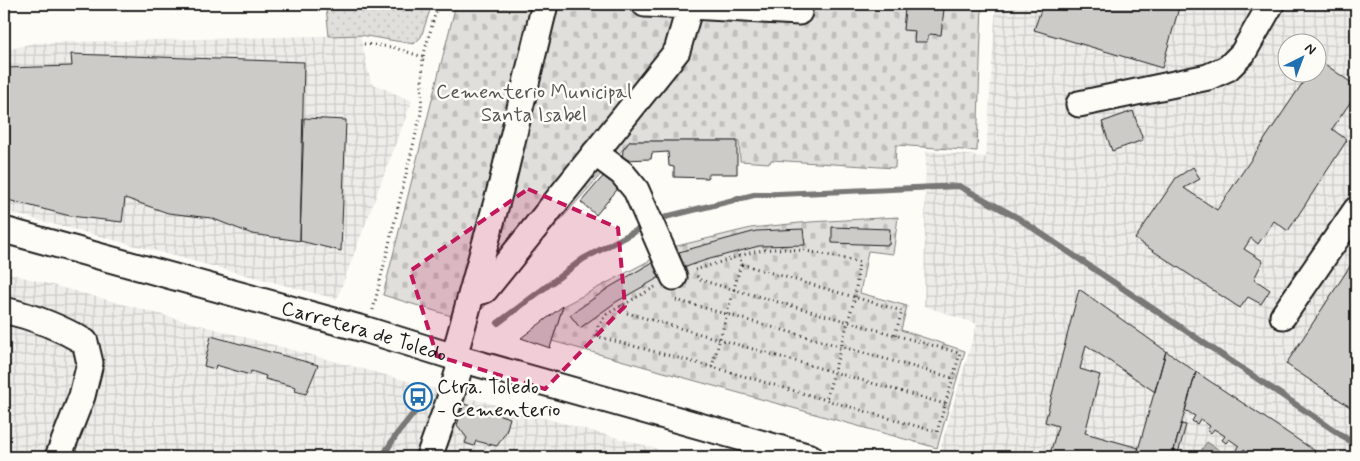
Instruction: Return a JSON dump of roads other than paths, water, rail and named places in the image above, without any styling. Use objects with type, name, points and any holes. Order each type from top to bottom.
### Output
[{"type":"street","points":[[429,457],[452,392],[472,293],[502,183],[545,4]]},
{"type":"street","points":[[645,4],[800,12]]},
{"type":"street","points":[[1079,104],[1208,77],[1228,68],[1243,53],[1271,4]]},
{"type":"street","points":[[472,293],[485,290],[677,50],[690,6]]},
{"type":"street","points":[[595,153],[622,173],[636,190],[651,223],[664,290]]},
{"type":"street","points":[[1283,316],[1356,210]]},
{"type":"street","name":"Carretera de Toledo","points":[[4,230],[367,330],[458,358],[810,457]]},
{"type":"street","points":[[4,310],[36,318],[85,342],[90,363],[82,396],[58,457]]},
{"type":"water","points":[[1207,442],[1230,457],[1201,457],[1198,455]]},
{"type":"waterway","points":[[656,221],[754,195],[959,186],[1018,218],[1356,445]]},
{"type":"waterway","points":[[498,323],[583,259],[647,225]]},
{"type":"waterway","points":[[382,457],[397,434],[422,403]]},
{"type":"place","name":"Ctra. Toledo - Cementerio","points":[[418,397]]},
{"type":"park label","name":"Cementerio Municipal Santa Isabel","points":[[534,102]]}]
